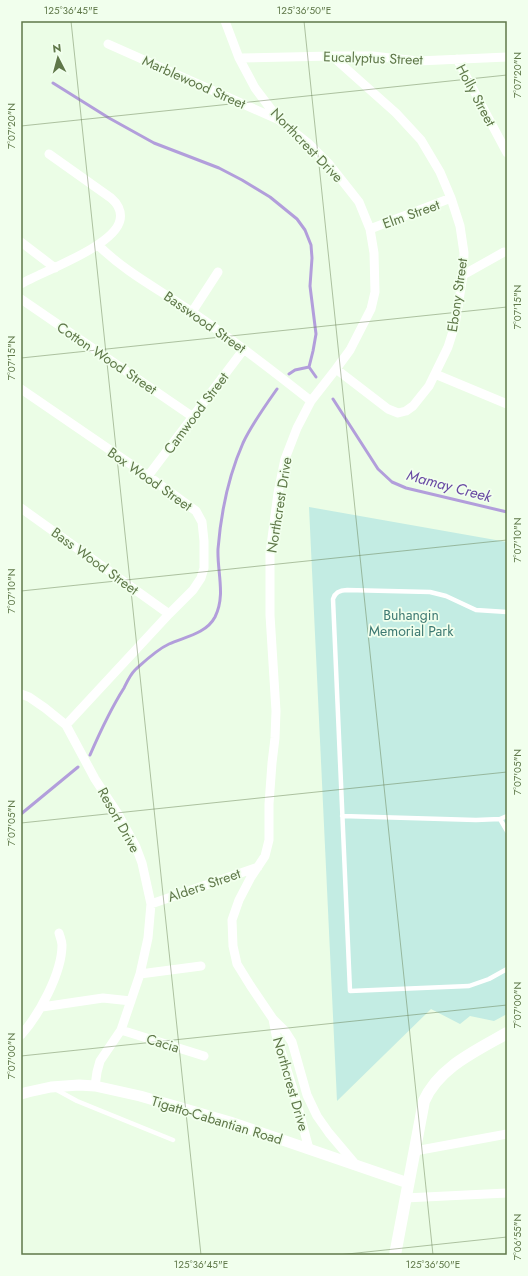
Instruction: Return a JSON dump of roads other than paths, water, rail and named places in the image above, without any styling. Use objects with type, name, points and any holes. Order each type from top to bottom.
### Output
[{"type":"main road","points":[[395,1255],[424,1101],[432,1086],[452,1066],[507,1033]]},
{"type":"street","name":"Northcrest Drive","points":[[225,21],[239,58],[255,88],[280,121],[308,143],[329,164],[359,202],[370,229],[374,253],[376,292],[371,308],[350,350],[311,401],[296,428],[286,459],[278,493],[270,553],[270,615],[276,711],[275,738],[268,804],[269,840],[265,856],[246,885],[232,920],[233,946],[237,964],[273,1019],[286,1031],[292,1042],[307,1095],[329,1133],[356,1165]]},
{"type":"street","name":"Marblewood Street","points":[[108,44],[280,121]]},
{"type":"street","name":"Ebony Street","points":[[332,56],[396,113],[421,140],[440,172],[451,198],[460,226],[464,253],[463,275],[455,326],[448,347],[429,386],[413,406],[406,411],[398,413],[388,409],[336,369]]},
{"type":"street","name":"Eucalyptus Street","points":[[239,58],[372,56],[418,61],[507,57]]},
{"type":"street","name":"Holly Street","points":[[457,59],[507,153]]},
{"type":"street","points":[[21,284],[32,277],[54,268],[98,245],[116,228],[120,221],[120,214],[116,203],[111,198],[50,154]]},
{"type":"street","name":"Elm Street","points":[[370,229],[451,198]]},
{"type":"street","points":[[21,242],[54,268]]},
{"type":"street","name":"Basswood Street","points":[[98,245],[117,262],[244,349],[311,401]]},
{"type":"street","points":[[463,275],[504,252]]},
{"type":"street","points":[[192,312],[218,272]]},
{"type":"street","name":"Cotton Wood Street","points":[[21,299],[193,417]]},
{"type":"street","name":"Camwood Street","points":[[148,476],[244,349]]},
{"type":"street","points":[[435,374],[507,404]]},
{"type":"street","name":"Box Wood Street","points":[[21,389],[148,476],[196,511],[202,522],[204,568],[201,578],[193,590],[66,726]]},
{"type":"street","name":"Bass Wood Street","points":[[22,511],[169,614]]},
{"type":"street","name":"Resort Drive","points":[[21,694],[29,697],[45,708],[66,726],[95,779],[118,814],[136,847],[142,863],[151,904],[148,938],[140,974],[121,1030],[100,1061],[95,1086]]},
{"type":"street","name":"Alders Street","points":[[151,904],[258,867]]},
{"type":"street","points":[[21,1035],[42,1007],[58,965],[62,944],[59,933]]},
{"type":"street","points":[[140,974],[201,966]]},
{"type":"street","points":[[42,1007],[103,998],[131,1001]]},
{"type":"street","name":"Northcrest Drive","points":[[273,1019],[276,1035],[293,1089],[309,1149]]},
{"type":"street","name":"Cacia","points":[[121,1030],[204,1056]]},
{"type":"street","name":"Tigatto-Cabantian Road","points":[[21,1094],[51,1087],[79,1085],[95,1086],[140,1096],[230,1122],[408,1183]]},
{"type":"street","points":[[293,1089],[304,1086]]},
{"type":"street","points":[[415,1151],[507,1134]]},
{"type":"street","points":[[405,1198],[507,1193]]},
{"type":"lane","points":[[507,612],[476,610],[446,596],[430,592],[347,590],[337,592],[333,599],[350,992],[470,986],[489,979],[507,969]]},
{"type":"lane","points":[[342,816],[476,820],[500,819],[507,816]]},
{"type":"lane","points":[[500,819],[507,831]]},
{"type":"lane","points":[[51,1087],[77,1101],[173,1140]]},
{"type":"waterway","points":[[53,83],[109,118],[154,143],[219,168],[242,180],[270,197],[297,219],[305,230],[311,245],[312,258],[310,286],[316,334],[309,367]]},
{"type":"waterway","name":"Mamay Creek","points":[[309,367],[316,377]]},
{"type":"waterway","points":[[289,374],[295,370],[309,367]]},
{"type":"waterway","points":[[90,755],[101,729],[133,672],[160,649],[200,631],[211,623],[215,617],[221,592],[218,558],[219,535],[229,482],[243,443],[259,415],[277,389]]},
{"type":"waterway","name":"Mamay Creek","points":[[333,399],[378,469],[392,482],[406,488],[507,512]]},
{"type":"waterway","points":[[21,814],[78,767]]},
{"type":"park label","name":"Buhangin Memorial Park","points":[[411,624]]}]
